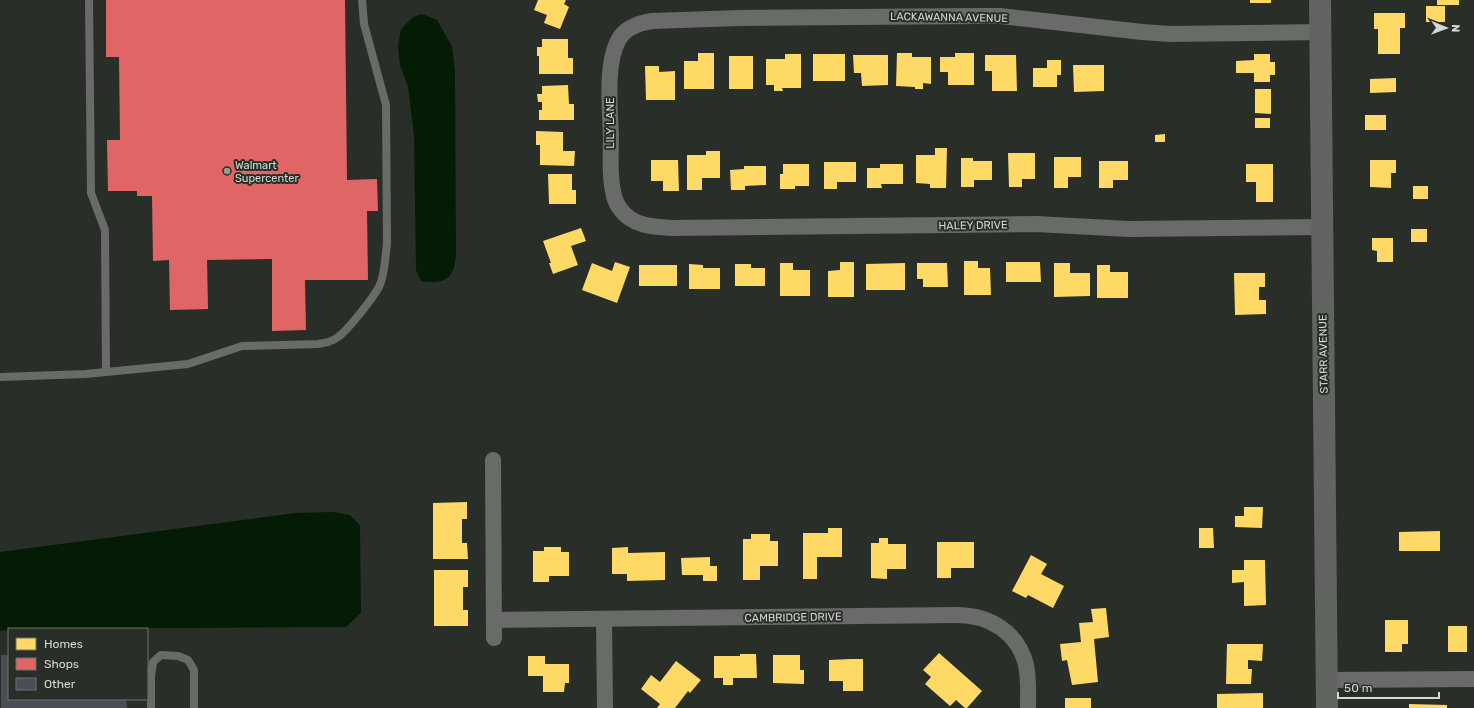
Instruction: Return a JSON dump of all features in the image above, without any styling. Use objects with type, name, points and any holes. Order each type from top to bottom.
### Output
[{"type":"street","name":"STARR AVENUE","points":[[1320,0],[1327,708]]},
{"type":"street","name":"LACKAWANNA AVENUE","points":[[627,29],[642,22],[671,19],[984,16],[1170,34],[1320,32]]},
{"type":"street","name":"LILY LANE","points":[[626,216],[616,202],[612,183],[610,78],[614,50],[618,41],[627,29]]},
{"type":"street","name":"HALEY DRIVE","points":[[626,216],[641,224],[671,228],[1027,224],[1129,229],[1322,228]]},
{"type":"street","points":[[493,460],[494,638]]},
{"type":"street","name":"CAMBRIDGE DRIVE","points":[[494,620],[965,615],[977,617],[997,624],[1007,632],[1020,650],[1026,666],[1028,708]]},
{"type":"street","points":[[604,619],[605,708]]},
{"type":"street","points":[[1327,680],[1474,679]]},
{"type":"lane","points":[[89,0],[91,193],[105,230],[106,372]]},
{"type":"lane","points":[[0,377],[86,374],[188,364],[242,346],[318,344],[329,342],[338,338],[346,330],[379,286],[387,244],[386,105],[364,24],[362,0]]},
{"type":"lane","points":[[151,708],[151,677],[154,662],[161,655],[178,656],[188,660],[194,670],[194,708]]},
{"type":"shaded area","points":[[422,14],[437,20],[452,46],[455,70],[456,257],[454,269],[449,276],[438,282],[421,281],[416,270],[414,136],[408,87],[400,65],[398,46],[401,29],[413,17]]},
{"type":"shaded area","points":[[332,512],[350,515],[360,525],[361,613],[346,627],[8,628],[8,630],[0,631],[0,552],[295,513]]},
{"type":"building: Homes","points":[[538,0],[566,0],[564,4],[569,7],[560,29],[544,23],[547,15],[534,10]]},
{"type":"building: Homes","points":[[1250,0],[1271,0],[1271,3],[1250,3]]},
{"type":"building: Homes","points":[[1437,0],[1459,0],[1459,5],[1437,5]]},
{"type":"building: Homes","points":[[1426,6],[1445,6],[1445,22],[1426,22]]},
{"type":"building: Homes","points":[[1374,13],[1405,13],[1405,28],[1400,28],[1400,54],[1378,54],[1378,29],[1374,29]]},
{"type":"building: Homes","points":[[542,39],[568,39],[568,58],[573,58],[573,74],[539,74],[539,56],[537,56],[537,47],[542,47]]},
{"type":"building: Homes","points":[[698,53],[714,53],[714,89],[684,89],[684,61],[698,61]]},
{"type":"building: Homes","points":[[897,53],[912,53],[912,57],[931,57],[931,84],[923,83],[923,89],[896,86]]},
{"type":"building: Homes","points":[[955,53],[974,53],[974,85],[948,85],[948,72],[940,72],[940,57],[955,57]]},
{"type":"building: Homes","points":[[785,54],[801,54],[801,88],[782,88],[783,91],[774,91],[774,85],[766,85],[766,59],[785,59]]},
{"type":"building: Homes","points":[[813,54],[845,54],[845,81],[813,81]]},
{"type":"building: Homes","points":[[1254,54],[1270,54],[1270,62],[1275,62],[1275,75],[1270,75],[1270,82],[1254,82],[1254,73],[1236,73],[1236,61],[1254,60]]},
{"type":"building: Homes","points":[[853,55],[888,55],[888,85],[862,86],[861,73],[854,73]]},
{"type":"building: Homes","points":[[985,55],[1016,55],[1017,91],[992,91],[992,71],[985,71]]},
{"type":"building: Homes","points":[[729,56],[753,56],[753,89],[729,89]]},
{"type":"building: Homes","points":[[1047,60],[1061,60],[1061,75],[1057,75],[1057,87],[1033,87],[1033,68],[1047,68]]},
{"type":"building: Homes","points":[[1073,65],[1104,65],[1104,91],[1074,92]]},
{"type":"building: Homes","points":[[645,66],[659,66],[659,72],[675,71],[675,100],[646,100]]},
{"type":"building: Homes","points":[[1396,78],[1396,92],[1370,93],[1370,79]]},
{"type":"building: Homes","points":[[568,85],[569,104],[574,104],[574,120],[539,120],[539,110],[542,110],[542,102],[538,102],[537,94],[542,94],[542,86]]},
{"type":"building: Homes","points":[[1255,89],[1271,89],[1271,114],[1255,113]]},
{"type":"building: Homes","points":[[1365,115],[1386,115],[1386,130],[1365,130]]},
{"type":"building: Homes","points":[[1255,118],[1270,118],[1270,128],[1255,128]]},
{"type":"building: Homes","points":[[536,131],[563,132],[563,151],[575,151],[574,166],[540,165],[540,145],[536,145]]},
{"type":"building: Homes","points":[[1165,134],[1165,142],[1155,142],[1155,135]]},
{"type":"building: Homes","points":[[935,148],[947,148],[946,188],[930,188],[930,184],[916,183],[916,155],[935,155]]},
{"type":"building: Homes","points":[[706,151],[720,151],[720,178],[702,178],[702,190],[687,190],[687,155],[706,155]]},
{"type":"building: Homes","points":[[1008,153],[1035,153],[1035,179],[1022,179],[1022,187],[1009,187]]},
{"type":"building: Homes","points":[[1054,157],[1081,157],[1081,177],[1068,177],[1068,188],[1054,188]]},
{"type":"building: Homes","points":[[961,158],[973,158],[973,161],[992,161],[992,180],[974,180],[974,187],[961,187]]},
{"type":"building: Homes","points":[[651,160],[678,160],[679,191],[663,191],[663,181],[651,181]]},
{"type":"building: Homes","points":[[1370,160],[1396,160],[1396,173],[1391,173],[1391,188],[1370,187]]},
{"type":"building: Homes","points":[[1099,161],[1128,161],[1128,180],[1113,180],[1113,188],[1099,188]]},
{"type":"building: Homes","points":[[824,162],[856,162],[856,182],[837,182],[837,189],[824,189]]},
{"type":"building: Homes","points":[[783,164],[809,164],[809,186],[795,186],[795,189],[780,189],[780,174],[783,174]]},
{"type":"building: Homes","points":[[880,164],[903,164],[903,184],[881,184],[882,188],[867,188],[867,168],[880,168]]},
{"type":"building: Homes","points":[[1246,164],[1273,164],[1273,202],[1256,202],[1256,182],[1246,182]]},
{"type":"building: Homes","points":[[744,166],[766,166],[766,185],[745,186],[745,190],[731,190],[730,170],[744,169]]},
{"type":"building: Homes","points":[[548,174],[572,174],[572,190],[576,190],[576,204],[549,204]]},
{"type":"building: Homes","points":[[1413,186],[1428,186],[1428,199],[1413,199]]},
{"type":"building: Homes","points":[[581,228],[586,241],[571,246],[578,265],[553,274],[549,263],[551,263],[543,241]]},
{"type":"building: Homes","points":[[1411,229],[1427,229],[1427,242],[1411,242]]},
{"type":"building: Homes","points":[[1372,238],[1393,238],[1393,262],[1377,262],[1377,251],[1372,250]]},
{"type":"building: Homes","points":[[964,261],[978,261],[978,268],[990,268],[991,295],[964,295]]},
{"type":"building: Homes","points":[[615,262],[630,267],[617,303],[582,290],[592,263],[612,271]]},
{"type":"building: Homes","points":[[840,262],[854,262],[854,297],[828,297],[828,271],[840,270]]},
{"type":"building: Homes","points":[[1006,262],[1040,262],[1041,282],[1006,282]]},
{"type":"building: Homes","points":[[780,263],[793,263],[793,270],[810,270],[810,296],[780,296]]},
{"type":"building: Homes","points":[[905,263],[905,290],[866,290],[866,264]]},
{"type":"building: Homes","points":[[917,263],[947,263],[948,287],[923,287],[923,279],[917,279]]},
{"type":"building: Homes","points":[[1054,263],[1070,263],[1070,273],[1090,273],[1090,296],[1054,297]]},
{"type":"building: Homes","points":[[689,264],[703,265],[703,268],[720,268],[720,289],[689,289]]},
{"type":"building: Homes","points":[[735,264],[751,264],[751,268],[765,268],[765,286],[735,286]]},
{"type":"building: Homes","points":[[639,265],[677,265],[677,286],[639,286]]},
{"type":"building: Homes","points":[[1097,265],[1110,265],[1110,272],[1128,272],[1128,298],[1097,298]]},
{"type":"building: Homes","points":[[1234,273],[1265,273],[1265,287],[1259,287],[1259,300],[1266,300],[1266,314],[1235,315]]},
{"type":"building: Homes","points":[[467,502],[467,519],[462,519],[462,543],[467,543],[468,559],[433,559],[433,503]]},
{"type":"building: Homes","points":[[1244,507],[1263,507],[1262,528],[1235,527],[1235,516],[1244,516]]},
{"type":"building: Homes","points":[[828,528],[842,528],[842,557],[817,557],[817,579],[803,579],[803,533],[828,533]]},
{"type":"building: Homes","points":[[1199,528],[1213,528],[1214,548],[1199,548]]},
{"type":"building: Homes","points":[[1440,531],[1440,551],[1399,551],[1399,532]]},
{"type":"building: Homes","points":[[751,534],[770,534],[770,541],[778,541],[778,566],[760,566],[760,580],[743,580],[743,539],[751,539]]},
{"type":"building: Homes","points":[[879,538],[888,538],[888,544],[906,544],[906,569],[887,569],[887,579],[871,578],[871,543],[879,543]]},
{"type":"building: Homes","points":[[937,542],[974,542],[974,568],[951,568],[951,578],[937,578]]},
{"type":"building: Homes","points":[[544,547],[561,547],[561,552],[569,552],[569,576],[549,576],[549,582],[533,582],[533,551],[544,551]]},
{"type":"building: Homes","points":[[628,547],[628,553],[665,552],[665,580],[627,581],[627,574],[612,574],[612,548]]},
{"type":"building: Homes","points":[[1031,555],[1047,564],[1041,574],[1064,586],[1053,608],[1028,595],[1026,598],[1012,591]]},
{"type":"building: Homes","points":[[710,557],[710,566],[717,566],[717,581],[703,581],[703,575],[682,575],[681,558]]},
{"type":"building: Homes","points":[[1244,560],[1265,560],[1266,605],[1244,606],[1244,582],[1232,583],[1232,570],[1244,570]]},
{"type":"building: Homes","points":[[434,570],[468,570],[468,587],[463,587],[463,610],[468,610],[468,626],[434,626]]},
{"type":"building: Homes","points":[[1106,608],[1109,637],[1094,639],[1098,682],[1072,685],[1067,660],[1062,661],[1060,644],[1081,642],[1079,623],[1093,622],[1091,609]]},
{"type":"building: Homes","points":[[1385,620],[1408,620],[1408,644],[1402,644],[1402,652],[1385,652]]},
{"type":"building: Homes","points":[[1448,626],[1467,626],[1467,652],[1448,652]]},
{"type":"building: Homes","points":[[1227,644],[1263,644],[1262,661],[1248,660],[1248,669],[1252,669],[1251,684],[1226,684]]},
{"type":"building: Homes","points":[[939,653],[982,691],[967,708],[956,700],[950,706],[925,684],[931,677],[923,670]]},
{"type":"building: Homes","points":[[740,654],[756,654],[757,678],[733,678],[733,685],[723,685],[723,678],[714,678],[714,656],[740,656]]},
{"type":"building: Homes","points":[[773,655],[800,655],[800,670],[804,670],[804,684],[773,683]]},
{"type":"building: Homes","points":[[528,656],[545,656],[545,664],[569,664],[569,683],[565,683],[564,692],[543,692],[543,676],[528,676]]},
{"type":"building: Homes","points":[[863,659],[863,691],[843,691],[843,681],[829,681],[829,660]]},
{"type":"building: Homes","points":[[676,661],[701,680],[690,693],[688,691],[675,708],[657,708],[660,704],[641,689],[651,675],[660,682]]},
{"type":"building: Homes","points":[[1263,693],[1263,708],[1217,708],[1217,694]]},
{"type":"building: Homes","points":[[1065,698],[1091,698],[1091,708],[1065,708]]},
{"type":"building: Homes","points":[[1409,704],[1447,705],[1447,708],[1409,708]]},
{"type":"building: Shops","name":"Walmart Supercenter","points":[[106,0],[345,0],[347,180],[377,179],[378,211],[367,211],[368,280],[305,280],[306,330],[272,331],[272,259],[207,260],[208,309],[170,310],[169,260],[153,261],[152,196],[137,196],[137,191],[108,191],[107,140],[120,140],[119,57],[106,57]]},
{"type":"building: Other","points":[[1,655],[8,655],[8,700],[126,700],[127,708],[1,708]]},
{"type":"place","name":"Walmart Supercenter","points":[[227,171]]}]
